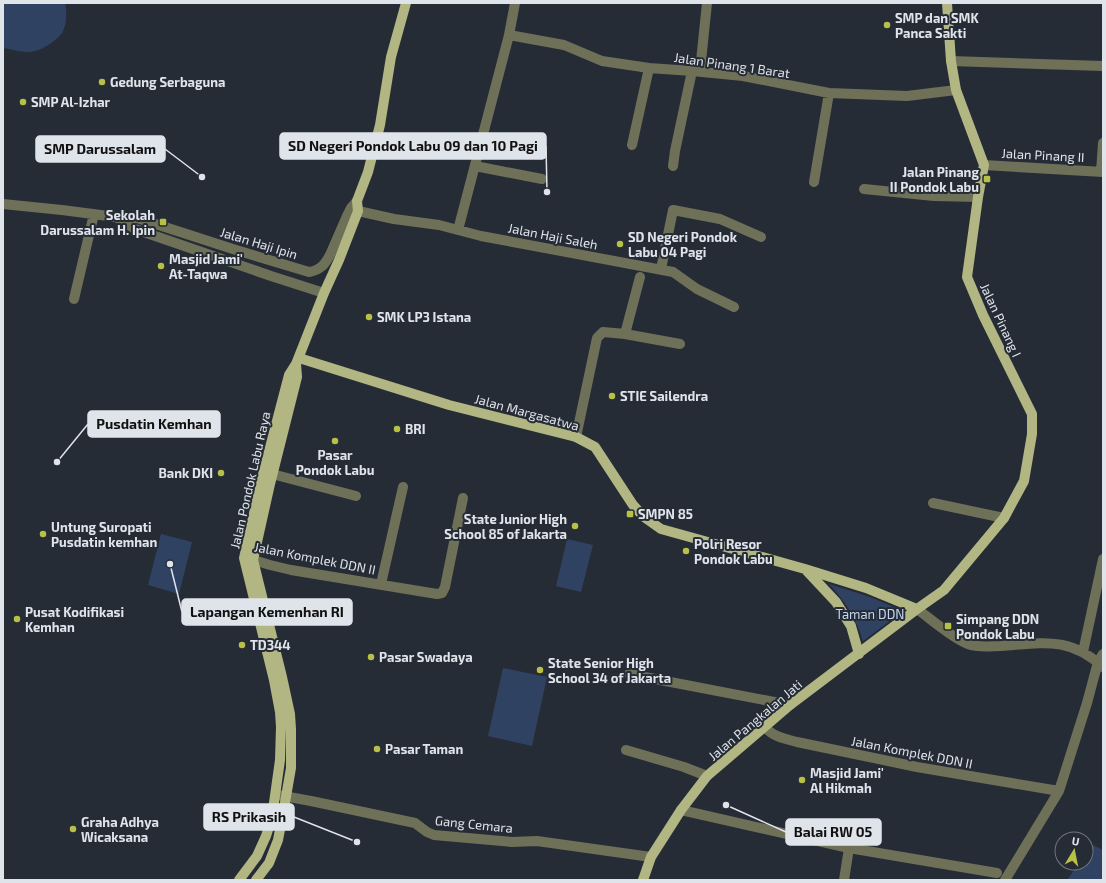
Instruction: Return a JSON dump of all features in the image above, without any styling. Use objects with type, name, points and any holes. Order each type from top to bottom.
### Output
[{"type":"main road","name":"Jalan Pondok Labu Raya","points":[[265,483],[272,474],[288,393],[289,375],[298,361],[324,293],[339,260],[368,172],[380,126],[391,57],[406,3]]},
{"type":"main road","points":[[947,3],[951,61],[956,90],[984,165]]},
{"type":"main road","name":"Jalan Pinang I","points":[[917,609],[944,590],[1004,518],[1024,481],[1032,434],[1032,414],[983,315],[967,277],[984,165]]},
{"type":"main road","name":"Jalan Pondok Labu Raya","points":[[239,880],[257,856],[266,836],[272,817],[276,795],[281,750],[280,712],[248,559],[265,483],[288,393],[297,377],[298,361]]},
{"type":"main road","name":"Jalan Margasatwa","points":[[298,361],[449,405],[576,437],[595,447],[633,505],[644,517],[661,529],[805,569],[866,588],[917,609]]},
{"type":"main road","name":"Jalan Pondok Labu Raya","points":[[248,559],[290,714],[291,762],[278,840],[269,863],[256,880]]},
{"type":"main road","points":[[805,569],[836,602],[851,626],[859,654]]},
{"type":"main road","name":"Jalan Pangkalan Jati","points":[[643,880],[651,857],[685,811],[707,776],[766,728],[790,705],[917,609]]},
{"type":"street","points":[[458,230],[509,35],[515,3]]},
{"type":"street","points":[[673,166],[675,151],[696,71],[707,3]]},
{"type":"street","name":"Jalan Pinang 1 Barat","points":[[509,35],[564,45],[602,61],[649,68],[743,76],[829,93],[907,96],[956,90]]},
{"type":"street","points":[[951,61],[1103,66]]},
{"type":"street","points":[[632,145],[649,68]]},
{"type":"street","points":[[814,182],[829,93]]},
{"type":"street","name":"Jalan Pinang II","points":[[984,165],[1102,172],[1103,144]]},
{"type":"street","points":[[475,166],[542,179]]},
{"type":"street","points":[[864,189],[934,196],[978,197]]},
{"type":"street","name":"Jalan Haji Ipin","points":[[3,204],[116,217],[138,218],[309,272],[321,268],[330,255],[351,208],[358,206]]},
{"type":"street","name":"Jalan Haji Saleh","points":[[358,206],[394,219],[439,225],[481,236],[662,269],[673,272],[697,289],[734,307]]},
{"type":"street","points":[[662,269],[673,210],[720,219],[761,237]]},
{"type":"street","points":[[74,300],[94,214]]},
{"type":"street","name":"Jalan Haji Ipin","points":[[116,217],[135,229],[324,293]]},
{"type":"street","points":[[231,262],[236,250]]},
{"type":"street","points":[[625,334],[640,277]]},
{"type":"street","points":[[576,437],[597,338],[603,332],[625,334],[680,344]]},
{"type":"street","points":[[272,474],[356,496]]},
{"type":"street","name":"Jalan Komplek DDN II","points":[[381,584],[402,487]]},
{"type":"street","name":"Jalan Komplek DDN II","points":[[248,559],[291,570],[437,594],[442,593],[445,587],[463,498]]},
{"type":"street","points":[[934,503],[1004,518]]},
{"type":"street","points":[[1083,652],[1103,559]]},
{"type":"street","name":"Jalan Margasatwa","points":[[917,609],[955,638],[968,644],[984,647],[1049,642],[1064,644],[1101,661]]},
{"type":"street","points":[[1005,880],[1059,791],[1101,661]]},
{"type":"street","points":[[630,674],[790,705]]},
{"type":"street","name":"Jalan Komplek DDN II","points":[[766,728],[781,738],[917,767],[1059,791]]},
{"type":"street","points":[[626,750],[684,767],[707,776]]},
{"type":"street","name":"Gang Cemara","points":[[276,795],[415,823],[427,832],[434,835],[512,842],[537,841],[651,857]]},
{"type":"street","points":[[685,811],[849,848],[997,872]]},
{"type":"street","points":[[844,880],[849,848]]},
{"type":"green space","points":[[3,3],[65,3],[66,18],[64,30],[51,43],[37,51],[24,52],[3,48]]},
{"type":"green space","points":[[161,534],[192,542],[179,594],[148,585]]},
{"type":"green space","points":[[567,539],[593,545],[581,592],[556,586]]},
{"type":"green space","name":"Taman DDN","points":[[829,584],[870,597],[903,611],[863,641],[851,612]]},
{"type":"green space","points":[[503,668],[547,677],[532,746],[488,736]]},
{"type":"green space","points":[[1094,846],[1103,850],[1103,880],[1067,880],[1073,871],[1094,871]]},
{"type":"place","name":"SMP dan SMK Panca Sakti","points":[[887,25]]},
{"type":"place","name":"Gedung Serbaguna","points":[[102,82]]},
{"type":"place","name":"SMP Al-Izhar","points":[[23,102]]},
{"type":"place","name":"SMP Darussalam","points":[[202,177]]},
{"type":"place","name":"Jalan Pinang II Pondok Labu","points":[[987,179]]},
{"type":"place","name":"SD Negeri Pondok Labu 09 dan 10 Pagi","points":[[547,192]]},
{"type":"place","name":"Sekolah Darussalam H. Ipin","points":[[163,222]]},
{"type":"place","name":"SD Negeri Pondok Labu 04 Pagi","points":[[620,244]]},
{"type":"place","name":"Masjid Jami' At-Taqwa","points":[[161,266]]},
{"type":"place","name":"SMK LP3 Istana","points":[[369,317]]},
{"type":"place","name":"STIE Sailendra","points":[[612,396]]},
{"type":"place","name":"BRI","points":[[397,429]]},
{"type":"place","name":"Pasar Pondok Labu","points":[[335,441]]},
{"type":"place","name":"Pusdatin Kemhan","points":[[57,462]]},
{"type":"place","name":"Bank DKI","points":[[221,473]]},
{"type":"place","name":"SMPN 85","points":[[630,514]]},
{"type":"place","name":"State Junior High School 85 of Jakarta","points":[[575,526]]},
{"type":"place","name":"Untung Suropati Pusdatin kemhan","points":[[43,534]]},
{"type":"place","name":"Polri Resor Pondok Labu","points":[[686,551]]},
{"type":"place","name":"Lapangan Kemenhan RI","points":[[170,564]]},
{"type":"place","name":"Pusat Kodifikasi Kemhan","points":[[17,619]]},
{"type":"place","name":"Simpang DDN Pondok Labu","points":[[948,626]]},
{"type":"place","name":"TD344","points":[[242,645]]},
{"type":"place","name":"Pasar Swadaya","points":[[371,657]]},
{"type":"place","name":"State Senior High School 34 of Jakarta","points":[[540,670]]},
{"type":"place","name":"Pasar Taman","points":[[377,749]]},
{"type":"place","name":"Masjid Jami' Al Hikmah","points":[[802,780]]},
{"type":"place","name":"Balai RW 05","points":[[726,805]]},
{"type":"place","name":"Graha Adhya Wicaksana","points":[[73,829]]},
{"type":"place","name":"RS Prikasih","points":[[357,842]]}]
